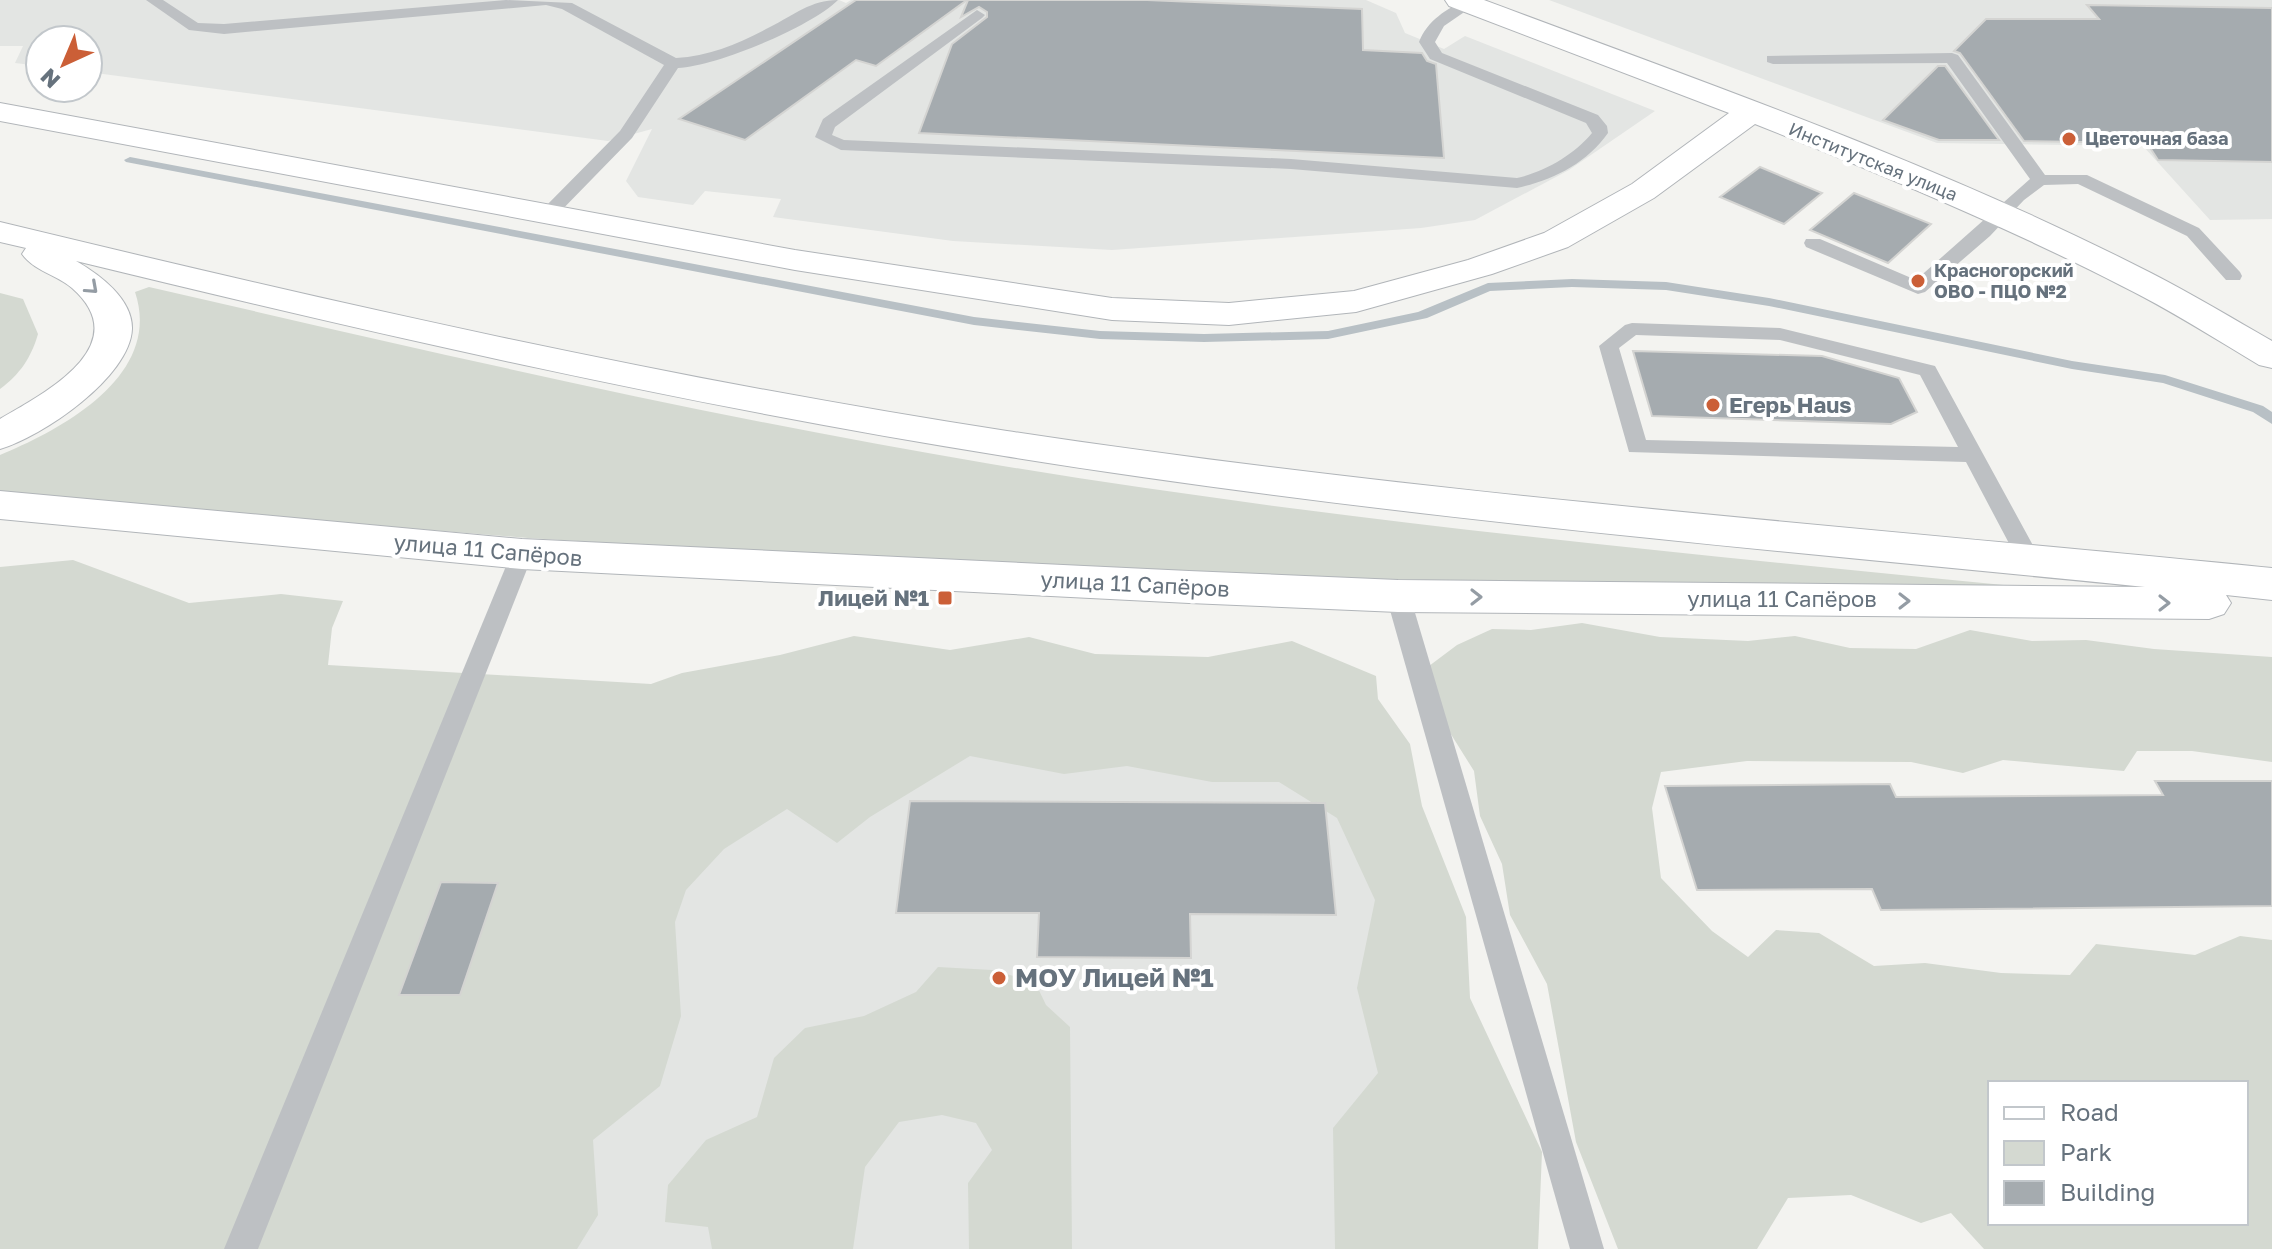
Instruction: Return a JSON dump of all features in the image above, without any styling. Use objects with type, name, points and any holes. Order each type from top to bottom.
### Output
[{"type":"street","name":"Институтская улица","points":[[1464,2],[1751,112],[2001,215],[2139,281],[2272,357]]},
{"type":"street","points":[[0,112],[795,260],[1112,309],[1229,314],[1356,301],[1480,267],[1556,240],[1643,191],[1751,112]]},
{"type":"street","points":[[0,234],[73,272],[108,303],[115,321],[110,346],[99,366],[82,385],[0,436]]},
{"type":"street","points":[[0,234],[607,372],[1004,443],[1458,504],[2272,584]]},
{"type":"street","name":"улица 11 Сапёров","points":[[0,505],[522,554],[1398,596],[2272,604]]},
{"type":"street","points":[[2186,575],[2272,568]]},
{"type":"lane","points":[[153,0],[194,27],[224,29],[546,1],[567,6],[673,63],[703,61],[831,0]]},
{"type":"lane","points":[[977,15],[829,123],[823,137],[841,145],[1291,164],[1534,181],[1590,146],[1600,133],[1599,126],[1592,119],[1436,56],[1427,42],[1431,31],[1464,2]]},
{"type":"lane","points":[[1773,59],[1952,58],[2040,180]]},
{"type":"lane","points":[[548,214],[626,134],[673,63]]},
{"type":"lane","points":[[1813,243],[1918,288],[2001,215],[2018,196],[2040,180],[2081,179],[2193,232],[2233,276]]},
{"type":"lane","points":[[1973,455],[1637,447],[1609,346],[1632,329],[1780,334],[1928,371],[1973,455],[2029,560]]},
{"type":"lane","points":[[241,1249],[522,554]]},
{"type":"lane","points":[[1398,596],[1587,1249]]},
{"type":"shaded area","points":[[0,0],[839,0],[846,3],[851,0],[1366,0],[1396,13],[1405,33],[1444,49],[1465,36],[1655,111],[1569,170],[1475,220],[1421,228],[1112,250],[953,241],[773,217],[781,199],[705,191],[693,205],[638,197],[626,181],[652,129],[608,141],[104,74],[104,24],[24,24],[24,64],[15,63],[23,46],[0,46]]},
{"type":"shaded area","points":[[1549,0],[2272,0],[2272,219],[2210,220],[2143,146],[1937,143]]},
{"type":"shaded area","name":"МОУ Лицей №1","points":[[670,686],[1358,707],[1464,1249],[511,1249]]},
{"type":"green space","points":[[149,287],[674,404],[991,464],[1377,519],[2024,587],[1597,590],[912,561],[528,538],[0,495],[0,455],[78,414],[102,395],[121,373],[135,349],[140,322],[135,292]]},
{"type":"green space","points":[[0,293],[23,299],[38,334],[24,365],[0,389]]},
{"type":"green space","points":[[73,560],[189,603],[281,594],[343,601],[332,628],[328,665],[651,684],[682,673],[780,655],[854,636],[950,650],[1029,637],[1095,654],[1208,657],[1292,641],[1376,676],[1378,699],[1410,744],[1422,806],[1466,917],[1470,998],[1542,1152],[1538,1249],[1335,1249],[1333,1128],[1378,1073],[1357,988],[1375,900],[1337,818],[1279,782],[1212,782],[1127,766],[1064,774],[970,756],[870,817],[837,843],[787,809],[724,849],[686,890],[675,922],[681,1016],[660,1086],[593,1140],[598,1215],[577,1249],[0,1249],[0,567]]},
{"type":"green space","points":[[1582,623],[1660,637],[1748,641],[1795,636],[1850,648],[1916,649],[1970,630],[2032,641],[2086,640],[2154,649],[2272,657],[2272,762],[2192,751],[2137,751],[2124,771],[2003,760],[1963,773],[1911,762],[1747,761],[1661,772],[1652,808],[1661,878],[1712,931],[1748,957],[1776,930],[1819,933],[1874,966],[1925,963],[2001,973],[2070,975],[2096,944],[2195,955],[2240,936],[2272,940],[2272,1249],[1984,1249],[1951,1213],[1921,1223],[1851,1195],[1788,1198],[1757,1249],[1618,1249],[1576,1142],[1547,984],[1510,915],[1502,864],[1480,816],[1474,771],[1442,720],[1429,666],[1457,645],[1492,629],[1531,630]]},
{"type":"green space","points":[[938,967],[992,970],[1035,982],[1046,1005],[1070,1027],[1072,1249],[969,1249],[968,1183],[992,1150],[976,1123],[942,1115],[899,1122],[865,1167],[853,1249],[712,1249],[708,1227],[665,1222],[668,1185],[706,1140],[757,1117],[774,1058],[805,1028],[864,1016],[916,992]]},
{"type":"building","points":[[856,0],[967,0],[876,66],[856,60],[745,140],[679,119]]},
{"type":"building","points":[[968,0],[1147,0],[1362,9],[1363,50],[1422,53],[1427,61],[1436,64],[1444,158],[919,133],[952,44],[987,17],[987,12],[979,7],[961,17]]},
{"type":"building","points":[[2087,5],[2272,8],[2272,162],[2158,160],[2147,143],[2024,141],[1960,53],[1954,51],[1986,19],[2099,19]]},
{"type":"building","points":[[1938,66],[1945,66],[1999,140],[1939,140],[1883,120]]},
{"type":"building","points":[[1760,167],[1822,193],[1784,224],[1720,197]]},
{"type":"building","points":[[1854,193],[1931,224],[1888,263],[1810,230]]},
{"type":"building","points":[[1633,351],[1822,356],[1899,378],[1917,412],[1891,424],[1652,416]]},
{"type":"building","points":[[2155,781],[2272,781],[2272,906],[1881,910],[1872,889],[1697,890],[1665,786],[1890,784],[1896,797],[2163,795]]},
{"type":"building","points":[[910,801],[1325,803],[1336,915],[1190,914],[1191,958],[1037,957],[1039,913],[896,913]]},
{"type":"building","points":[[441,882],[498,883],[460,995],[399,995]]},
{"type":"waterway","points":[[130,160],[974,321],[1100,335],[1204,338],[1328,335],[1422,315],[1488,287],[1572,283],[1666,286],[1769,302],[2072,365],[2165,379],[2258,409],[2272,419]]},
{"type":"place","name":"Цветочная база","points":[[2069,139]]},
{"type":"place","name":"Красногорский ОВО - ПЦО №2","points":[[1918,281]]},
{"type":"place","name":"Егерь Haus","points":[[1713,405]]},
{"type":"place","name":"Лицей №1","points":[[945,598]]},
{"type":"place","name":"МОУ Лицей №1","points":[[999,978]]}]
